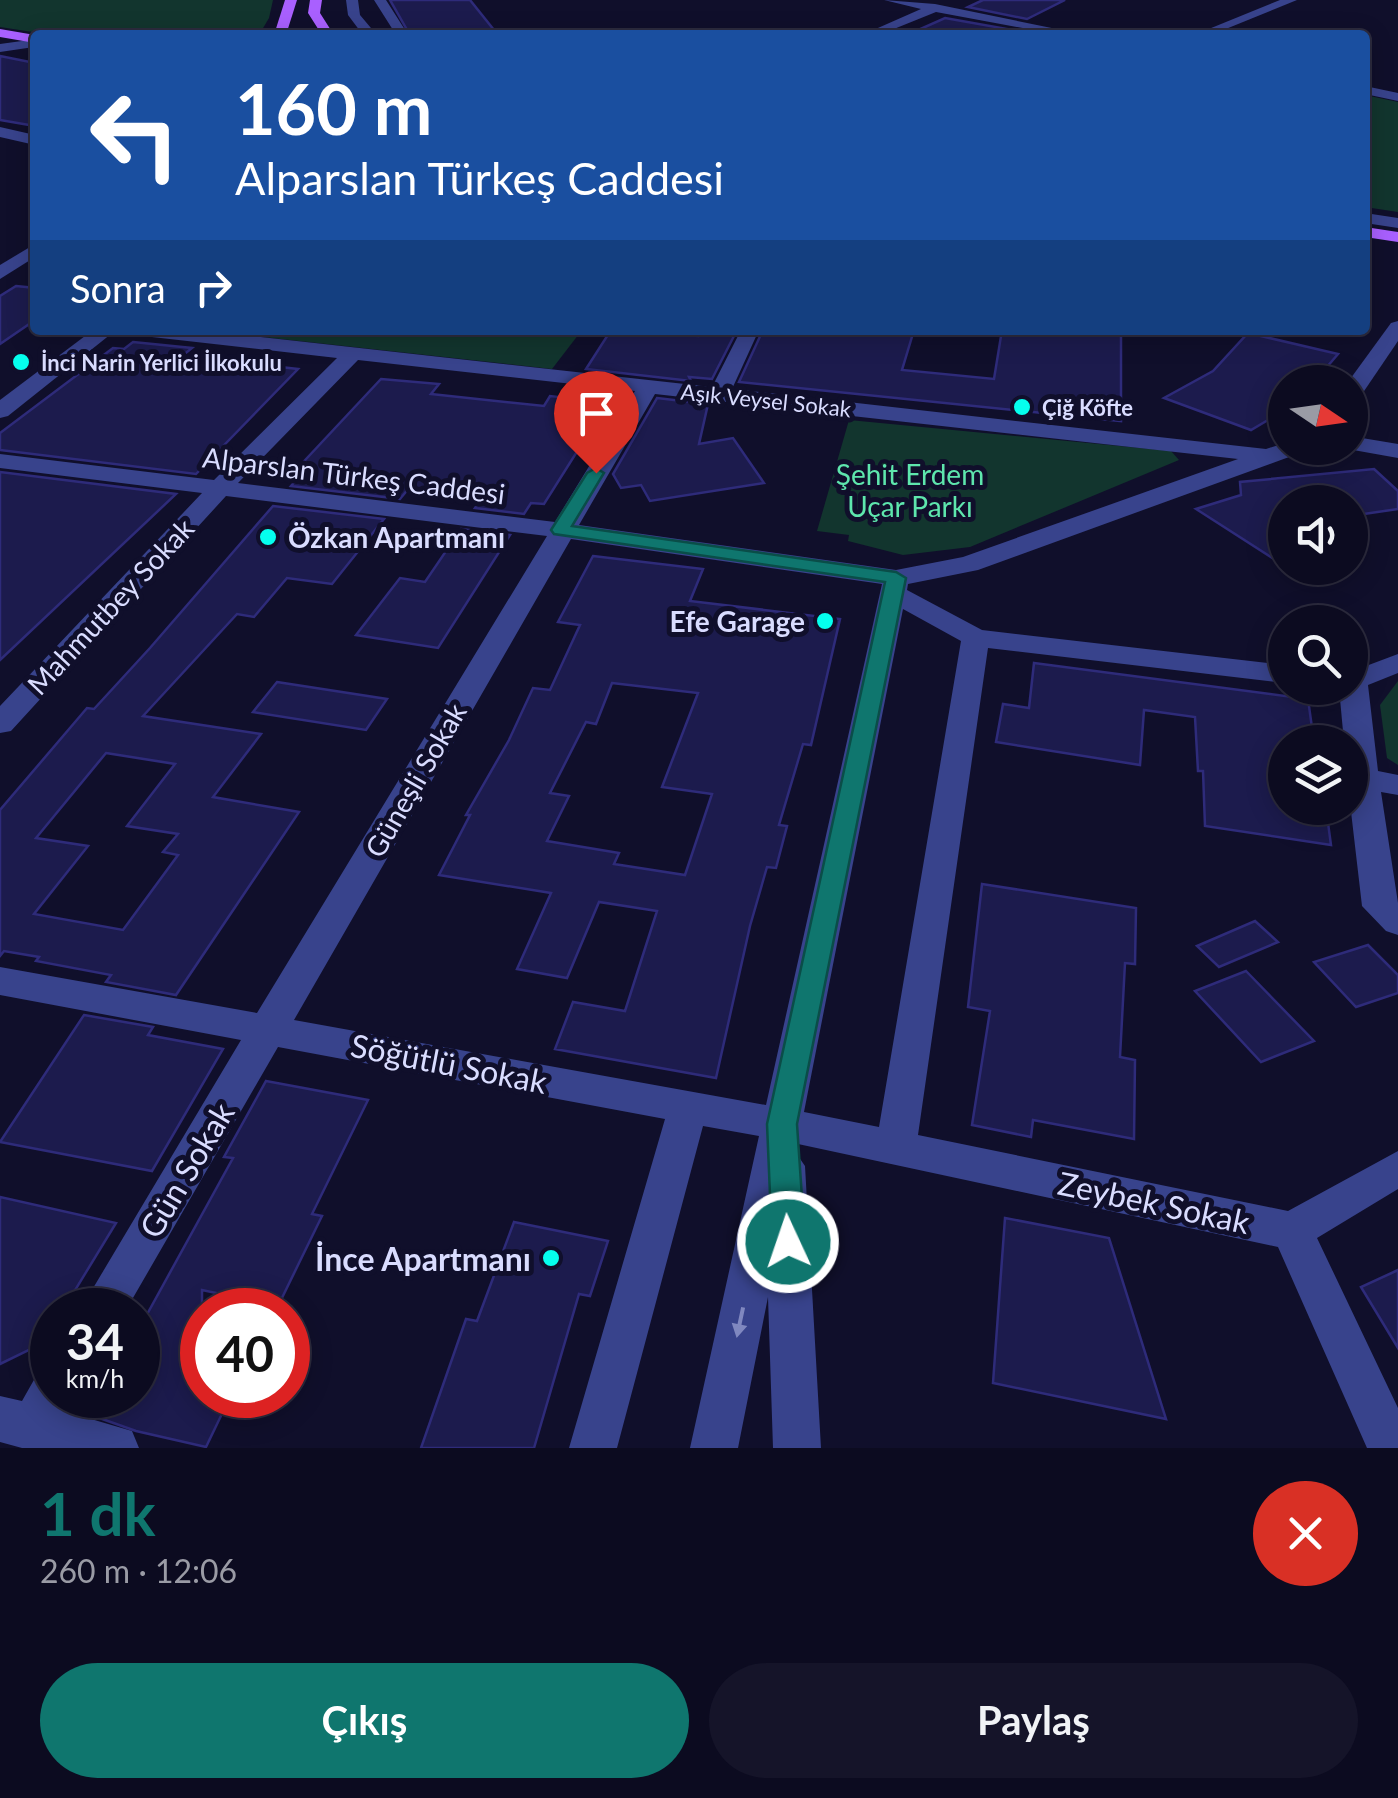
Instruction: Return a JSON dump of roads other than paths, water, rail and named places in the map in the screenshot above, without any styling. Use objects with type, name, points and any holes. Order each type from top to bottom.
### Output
[{"type":"main road","points":[[282,30],[291,0]]},
{"type":"main road","points":[[316,0],[314,13],[325,30]]},
{"type":"main road","points":[[0,38],[30,43]]},
{"type":"main road","points":[[1370,233],[1398,237]]},
{"type":"main road","points":[[1370,250],[1398,254]]},
{"type":"street","points":[[352,0],[354,15],[366,30]]},
{"type":"street","points":[[380,0],[398,30]]},
{"type":"street","points":[[890,0],[1052,30]]},
{"type":"street","points":[[881,30],[962,0]]},
{"type":"street","points":[[1213,30],[1290,0]]},
{"type":"street","points":[[0,48],[30,43]]},
{"type":"street","points":[[1370,91],[1398,97]]},
{"type":"street","points":[[0,132],[30,139]]},
{"type":"street","points":[[1370,219],[1398,223]]},
{"type":"street","points":[[0,273],[30,252]]},
{"type":"street","points":[[1368,370],[1398,327]]},
{"type":"street","points":[[0,411],[99,335]]},
{"type":"street","name":"Aşık Veysel Sokak","points":[[189,335],[648,388],[1268,451]]},
{"type":"street","points":[[719,394],[748,335]]},
{"type":"street","name":"Mahmutbey Sokak","points":[[0,724],[219,489],[353,353]]},
{"type":"street","name":"Güneşli Sokak","points":[[270,1030],[560,530],[648,388]]},
{"type":"street","points":[[1368,446],[1398,452]]},
{"type":"street","name":"Alparslan Türkeş Caddesi","points":[[0,461],[560,530],[896,586],[969,564],[1268,457]]},
{"type":"street","points":[[714,1448],[896,586],[975,638],[1268,672]]},
{"type":"street","points":[[896,1149],[975,638]]},
{"type":"street","points":[[1368,675],[1398,663]]},
{"type":"street","points":[[1368,780],[1398,784]]},
{"type":"street","points":[[1368,819],[1379,906],[1398,922]]},
{"type":"street","name":"Söğütlü Sokak","points":[[0,980],[782,1124],[896,1149]]},
{"type":"street","name":"Gün Sokak","points":[[115,1288],[270,1030]]},
{"type":"street","points":[[593,1448],[688,1108]]},
{"type":"street","points":[[782,1124],[796,1448]]},
{"type":"street","name":"Zeybek Sokak","points":[[896,1149],[1292,1230]]},
{"type":"street","points":[[1392,1448],[1292,1230],[1398,1168]]},
{"type":"street","points":[[28,1413],[115,1448]]},
{"type":"place","name":"İnci Narin Yerlici İlkokulu","points":[[21,362]]},
{"type":"place","name":"Çiğ Köfte","points":[[1022,407]]},
{"type":"place","name":"Özkan Apartmanı","points":[[268,537]]},
{"type":"place","name":"Efe Garage","points":[[825,621]]},
{"type":"place","name":"İnce Apartmanı","points":[[551,1258]]},
{"type":"park label","name":"Şehit Erdem Uçar Parkı","points":[[910,490]]}]
